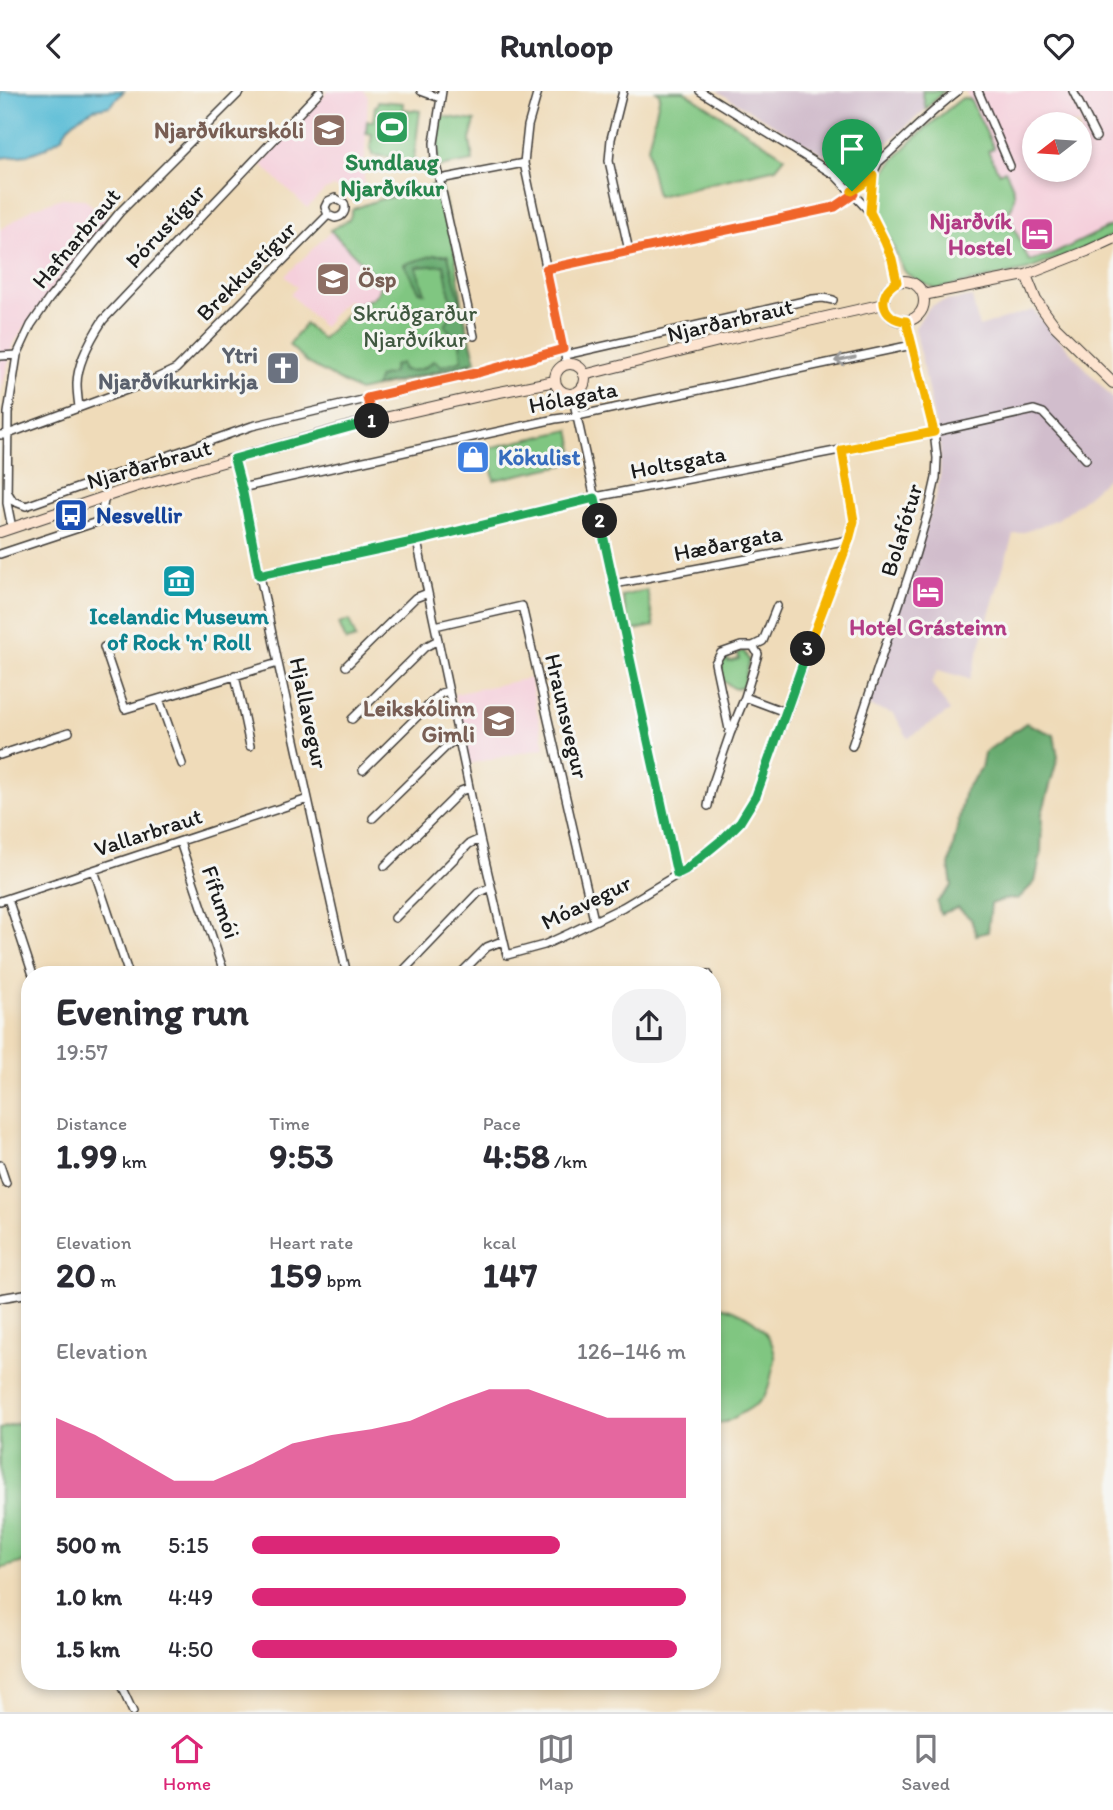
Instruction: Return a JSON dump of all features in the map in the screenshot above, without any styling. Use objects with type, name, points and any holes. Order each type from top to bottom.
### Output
[{"type":"main road","points":[[923,295],[1026,275],[1113,239]]},
{"type":"main road","points":[[1026,275],[1036,300],[1055,327],[1113,383]]},
{"type":"main road","points":[[897,282],[916,285],[923,295],[923,307],[917,317],[906,321],[889,315],[884,304],[888,288],[897,282]]},
{"type":"main road","name":"Njarðarbraut","points":[[584,375],[884,304]]},
{"type":"main road","points":[[565,356],[584,375],[584,385],[572,394],[559,390],[555,381],[565,356]]},
{"type":"main road","name":"Njarðarbraut","points":[[0,532],[105,496],[373,421],[555,381]]},
{"type":"street","name":"Hafnarbraut","points":[[12,528],[4,435],[17,355],[31,325],[120,212],[241,91]]},
{"type":"street","name":"Þórustígur","points":[[79,407],[76,381],[92,337],[103,320],[320,91]]},
{"type":"street","points":[[421,91],[441,95],[434,143],[435,160],[474,336]]},
{"type":"street","points":[[538,91],[528,126],[524,163],[565,356]]},
{"type":"street","points":[[623,91],[611,139],[610,161],[629,251]]},
{"type":"street","points":[[700,91],[826,169],[853,193],[870,212],[885,242],[897,282]]},
{"type":"street","points":[[546,269],[835,207],[853,193],[878,163],[958,91]]},
{"type":"street","points":[[978,91],[1010,166]]},
{"type":"street","points":[[1073,91],[1096,137]]},
{"type":"street","points":[[440,179],[524,163]]},
{"type":"street","points":[[826,169],[869,173]]},
{"type":"street","points":[[869,173],[870,212]]},
{"type":"street","name":"Brekkustígur","points":[[4,435],[148,382],[176,369],[328,215]]},
{"type":"street","points":[[8,492],[13,501],[26,506],[252,426],[481,372],[565,356],[813,299],[834,300]]},
{"type":"street","name":"Bolafótur","points":[[852,746],[932,498],[937,468],[934,432],[906,321]]},
{"type":"street","name":"Hólagata","points":[[241,488],[912,345]]},
{"type":"street","points":[[0,356],[17,355]]},
{"type":"street","points":[[572,394],[677,874]]},
{"type":"street","points":[[367,398],[373,421]]},
{"type":"street","name":"Holtsgata","points":[[259,575],[417,541],[595,498],[1034,410],[1043,413],[1086,459]]},
{"type":"street","name":"Móavegur","points":[[502,941],[507,955],[544,945],[649,893],[685,870],[740,822],[756,796],[849,540],[854,521],[842,450]]},
{"type":"street","name":"Hjallavegur","points":[[234,459],[345,966]]},
{"type":"street","points":[[0,554],[100,520],[105,496]]},
{"type":"street","name":"Hæðargata","points":[[614,584],[849,540]]},
{"type":"street","points":[[417,541],[502,941],[487,947],[468,966]]},
{"type":"street","points":[[346,666],[415,598],[428,593]]},
{"type":"street","name":"Hraunsvegur","points":[[435,626],[522,606],[594,920]]},
{"type":"street","points":[[730,734],[715,663],[724,652],[763,641],[777,606]]},
{"type":"street","points":[[352,719],[425,647],[438,641]]},
{"type":"street","points":[[708,806],[711,789],[758,655],[753,646]]},
{"type":"street","points":[[104,647],[125,709],[278,663]]},
{"type":"street","points":[[235,675],[250,746]]},
{"type":"street","points":[[363,770],[440,693],[449,691]]},
{"type":"street","points":[[745,697],[785,712]]},
{"type":"street","points":[[159,699],[182,764]]},
{"type":"street","points":[[0,755],[69,732]]},
{"type":"street","points":[[373,818],[450,743],[459,740]]},
{"type":"street","points":[[385,866],[461,791],[469,788]]},
{"type":"street","name":"Vallarbraut","points":[[4,900],[308,800]]},
{"type":"street","points":[[395,918],[469,844],[480,839]]},
{"type":"street","name":"Fífumói","points":[[180,842],[222,966]]},
{"type":"street","points":[[94,870],[126,966]]},
{"type":"street","points":[[408,966],[478,893],[491,887]]},
{"type":"street","points":[[4,900],[30,966]]},
{"type":"street","points":[[0,1165],[6,1183]]},
{"type":"street","points":[[0,1298],[21,1294]]},
{"type":"street","points":[[123,1690],[133,1712]]},
{"type":"shaded area","name":"Njarðvíkurskóli","points":[[328,91],[364,91],[368,96],[364,178],[367,192],[355,195],[348,190],[333,187],[325,190],[307,208],[261,164]]},
{"type":"shaded area","points":[[717,91],[922,91],[926,109],[865,163],[848,166],[833,160]]},
{"type":"shaded area","points":[[965,91],[1113,91],[1113,225],[1052,255],[1029,262],[1008,214],[999,173],[988,151],[993,147]]},
{"type":"shaded area","points":[[62,198],[84,199],[108,219],[13,345],[0,396],[0,230],[33,208]]},
{"type":"shaded area","name":"Ösp","points":[[331,231],[377,278],[380,287],[375,297],[356,305],[347,300],[323,327],[290,294],[297,287],[285,276]]},
{"type":"shaded area","points":[[972,297],[979,327],[1033,310],[1113,399],[1113,473],[1058,519],[1013,535],[970,679],[938,670],[931,683],[950,711],[908,738],[894,714],[868,706],[898,605],[936,496],[940,474],[940,448],[915,328],[931,306]]},
{"type":"shaded area","name":"Leikskólinn Gimli","points":[[530,678],[545,748],[468,764],[454,694]]},
{"type":"green space","points":[[656,91],[684,91],[785,157],[776,168],[657,196],[648,147],[660,95]]},
{"type":"green space","points":[[922,91],[944,91],[926,109]]},
{"type":"green space","points":[[962,98],[970,99],[994,148],[988,151],[999,173],[1005,170],[1011,182],[1014,197],[1008,214],[1029,261],[1052,255],[1113,225],[1113,235],[1027,270],[936,289],[907,274],[876,214],[874,194],[891,163],[921,132]]},
{"type":"green space","name":"Sundlaug Njarðvíkur","points":[[378,101],[403,103],[403,109],[420,111],[413,166],[399,164],[397,158],[372,155],[372,134],[366,133],[367,121],[373,121]]},
{"type":"green space","points":[[441,116],[475,121],[470,140],[473,161],[439,167],[437,142]]},
{"type":"green space","name":"Skrúðgarður Njarðvíkur","points":[[440,179],[472,364],[359,391],[308,363],[289,345],[305,324],[322,339],[356,305],[377,294],[380,287],[377,278],[330,230],[349,220],[353,209],[426,189]]},
{"type":"green space","points":[[435,255],[448,255],[476,361],[375,387],[379,377],[392,373],[394,366],[401,363],[403,370],[412,371],[424,368],[434,360],[442,366],[462,360],[460,343],[445,326],[453,311],[444,265],[416,267],[425,293],[419,291],[404,264]]},
{"type":"green space","points":[[570,430],[573,453],[564,465],[494,480],[488,448]]},
{"type":"green space","points":[[647,590],[654,626],[630,631],[622,596]]},
{"type":"green space","points":[[349,620],[356,638],[346,641],[339,624]]},
{"type":"green space","points":[[744,651],[749,661],[743,686],[735,689],[723,681],[722,665],[727,656],[728,662],[739,659],[738,653]]},
{"type":"green space","points":[[1026,723],[1054,735],[1058,757],[1042,814],[1041,854],[1035,882],[1018,899],[1006,899],[991,904],[988,932],[976,935],[971,919],[958,908],[940,914],[937,902],[952,886],[949,866],[965,790],[981,768],[984,753]]},
{"type":"green space","points":[[721,1307],[743,1314],[761,1328],[773,1346],[775,1358],[769,1387],[760,1401],[721,1422]]},
{"type":"green space","points":[[21,1422],[21,1563],[0,1569],[0,1429]]},
{"type":"water","points":[[0,91],[124,91],[110,106],[94,109],[78,118],[61,138],[43,149],[27,155],[0,158]]},
{"type":"place","name":"Sundlaug Njarðvíkur","points":[[392,127]]},
{"type":"place","name":"Njarðvíkurskóli","points":[[329,130]]},
{"type":"place","name":"Njarðvík Hostel","points":[[1037,234]]},
{"type":"place","name":"Ösp","points":[[333,279]]},
{"type":"place","name":"Ytri Njarðvíkurkirkja","points":[[283,368]]},
{"type":"place","name":"Kökulist","points":[[473,457]]},
{"type":"place","name":"Nesvellir","points":[[71,515]]},
{"type":"place","name":"Icelandic Museum of Rock 'n' Roll","points":[[179,581]]},
{"type":"place","name":"Hotel Grásteinn","points":[[928,592]]},
{"type":"place","name":"Leikskólinn Gimli","points":[[499,721]]},
{"type":"route","points":[[873,175],[870,212],[892,259],[897,282],[885,293],[884,304],[894,319],[906,321],[934,432],[842,450],[854,521],[756,796],[740,822],[685,870],[677,874],[595,498],[417,541],[259,575],[234,459],[373,421],[367,398],[481,372],[563,349],[546,269],[835,207],[854,194],[852,191],[873,175]]}]
